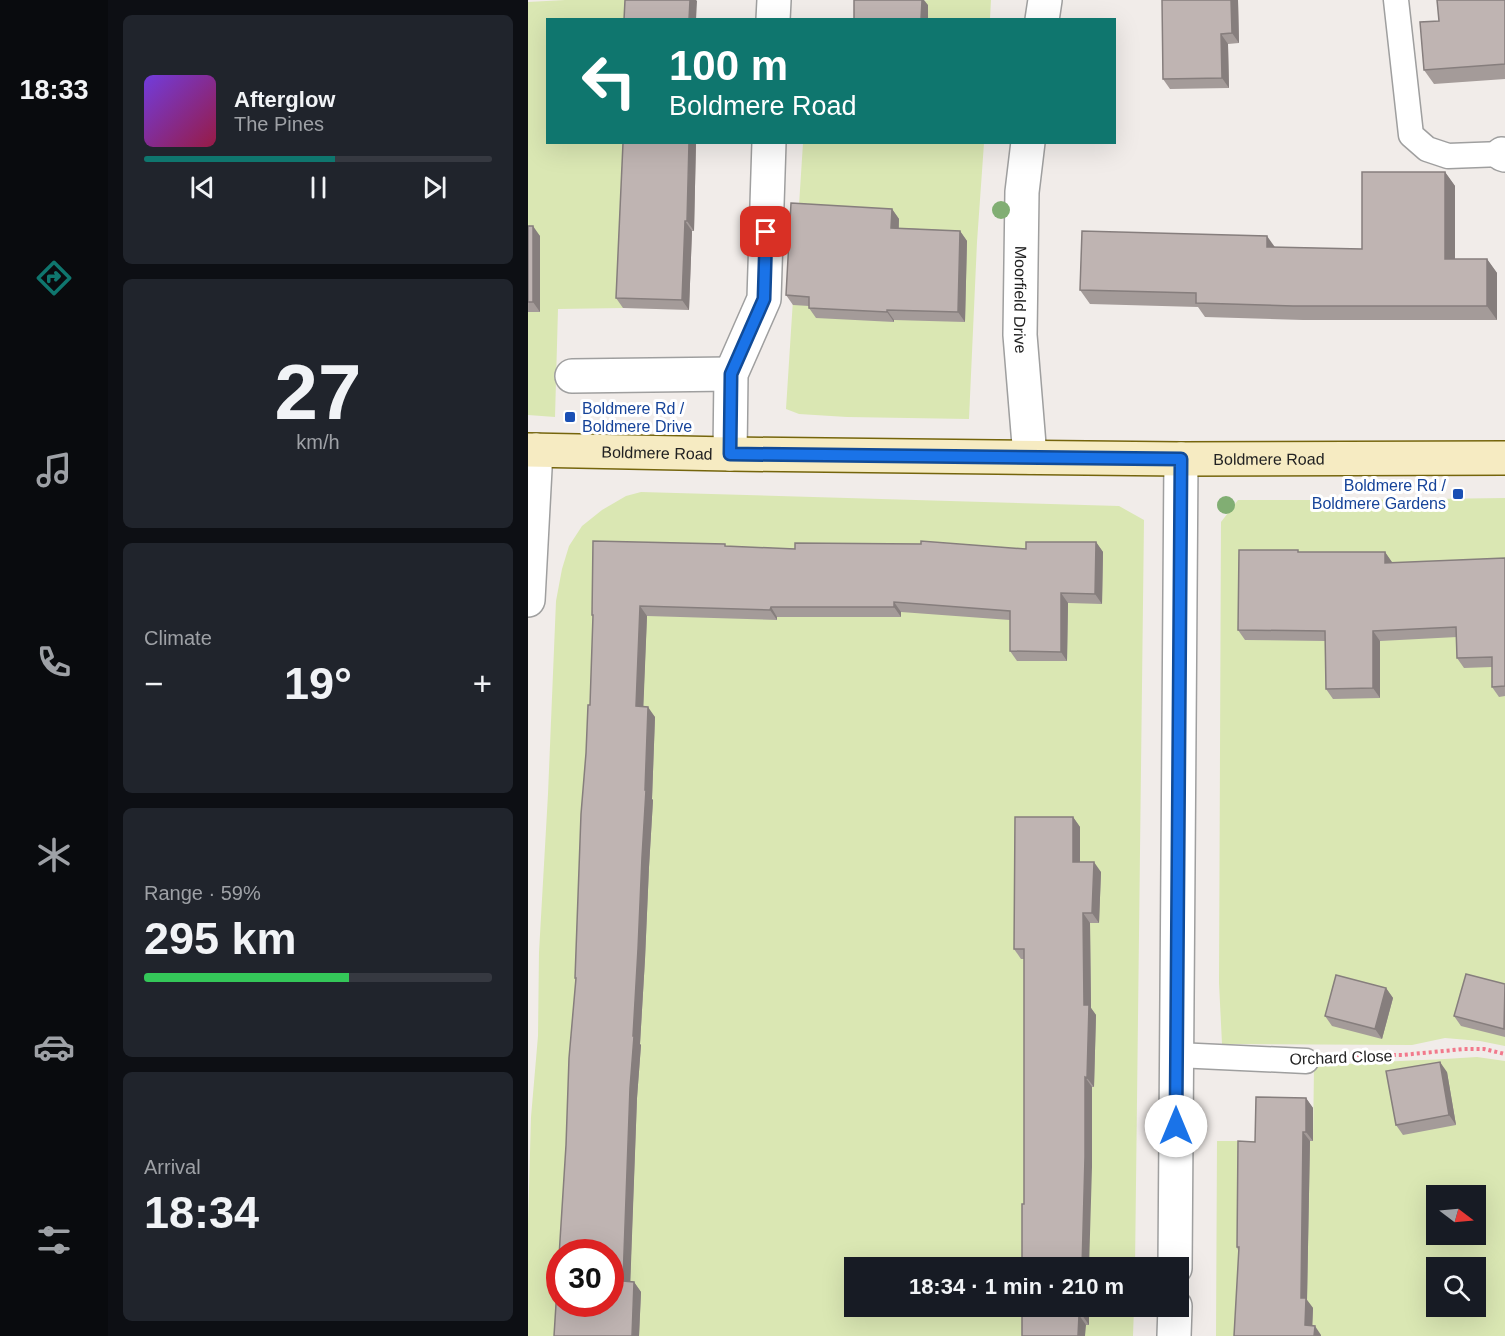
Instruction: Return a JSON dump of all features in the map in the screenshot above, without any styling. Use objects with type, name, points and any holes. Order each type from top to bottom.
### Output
[{"type":"main road","name":"Boldmere Road","points":[[532,450],[1181,459],[1505,458]]},
{"type":"street","points":[[773,18],[774,0]]},
{"type":"street","points":[[1042,18],[1045,0]]},
{"type":"street","points":[[730,454],[731,374],[764,299],[769,144]]},
{"type":"street","name":"Moorfield Drive","points":[[1028,144],[1022,192],[1020,335],[1030,457]]},
{"type":"street","points":[[573,376],[731,374]]},
{"type":"street","points":[[528,600],[532,450]]},
{"type":"street","points":[[1175,1257],[1181,459]]},
{"type":"street","points":[[1174,1336],[1175,1317]]},
{"type":"lane","points":[[1396,0],[1411,135],[1427,149],[1448,156],[1503,154]]},
{"type":"lane","name":"Orchard Close","points":[[1177,1054],[1306,1061]]},
{"type":"path","name":"Orchard Close","points":[[1306,1061],[1351,1055],[1402,1055],[1464,1048],[1484,1049],[1505,1054]]},
{"type":"green space","points":[[632,0],[630,18],[546,18],[546,144],[630,144],[623,308],[558,309],[555,417],[528,415],[528,2]]},
{"type":"green space","points":[[930,0],[991,0],[990,18],[923,18],[862,6]]},
{"type":"green space","points":[[803,144],[984,144],[969,419],[847,417],[799,414],[786,409]]},
{"type":"green space","points":[[641,492],[1119,506],[1144,520],[1135,1257],[844,1257],[844,1317],[1134,1317],[1133,1336],[528,1336],[531,1117],[538,1036],[539,952],[556,601],[569,546],[582,526],[602,510],[626,496]]},
{"type":"green space","points":[[1505,498],[1505,1046],[1445,1038],[1412,1045],[1222,1044],[1219,983],[1221,522],[1238,500]]},
{"type":"green space","points":[[1477,1057],[1505,1061],[1505,1336],[1216,1336],[1217,1141],[1313,1141],[1314,1067]]},
{"type":"building","points":[[625,0],[690,0],[689,18],[624,18]]},
{"type":"building","points":[[854,0],[922,0],[921,18],[854,18]]},
{"type":"building","points":[[1162,0],[1231,0],[1232,33],[1221,34],[1222,78],[1163,79]]},
{"type":"building","points":[[1437,0],[1505,0],[1505,64],[1424,70],[1420,22],[1439,21]]},
{"type":"building","points":[[623,144],[689,144],[682,300],[616,298]]},
{"type":"building","points":[[1362,172],[1445,172],[1445,259],[1487,259],[1487,306],[1293,306],[1196,303],[1196,293],[1080,290],[1082,231],[1267,236],[1267,247],[1362,249]]},
{"type":"building","points":[[791,203],[892,209],[891,228],[960,231],[958,312],[887,310],[887,312],[809,308],[809,297],[786,295]]},
{"type":"building","points":[[528,226],[533,226],[533,302],[528,302]]},
{"type":"building","points":[[593,541],[725,544],[725,546],[795,549],[795,543],[921,544],[921,541],[1026,549],[1026,542],[1096,542],[1095,594],[1061,593],[1061,652],[1010,651],[1010,611],[894,602],[894,607],[771,607],[770,610],[640,606],[636,706],[648,707],[646,790],[630,1088],[624,1253],[624,1239],[560,1239],[569,1058],[576,978],[581,814],[588,705],[590,705]]},
{"type":"building","points":[[1239,550],[1385,552],[1385,563],[1505,558],[1505,686],[1492,687],[1492,657],[1457,658],[1456,627],[1373,631],[1373,688],[1326,689],[1325,631],[1238,630]]},
{"type":"building","points":[[1015,817],[1073,817],[1073,862],[1094,862],[1092,913],[1083,913],[1084,1005],[1089,1005],[1087,1078],[1085,1077],[1082,1257],[1022,1257],[1024,949],[1014,949]]},
{"type":"building","points":[[1466,974],[1505,984],[1504,1029],[1454,1016]]},
{"type":"building","points":[[1336,975],[1386,988],[1375,1029],[1325,1016]]},
{"type":"building","points":[[1440,1062],[1449,1115],[1396,1125],[1386,1071]]},
{"type":"building","points":[[1256,1097],[1306,1098],[1306,1132],[1303,1132],[1301,1298],[1306,1298],[1305,1325],[1315,1326],[1314,1336],[1234,1336],[1239,1247],[1237,1247],[1238,1141],[1255,1142]]},
{"type":"building","points":[[624,1281],[634,1282],[632,1336],[554,1336],[555,1317],[624,1317]]},
{"type":"building","points":[[1022,1317],[1079,1317],[1078,1336],[1022,1336]]},
{"type":"place","name":"Boldmere Rd / Boldmere Drive","points":[[570,417]]},
{"type":"place","name":"Boldmere Rd / Boldmere Gardens","points":[[1458,494]]},
{"type":"route","points":[[766,232],[764,299],[731,374],[730,454],[1181,459],[1176,1126]]}]
